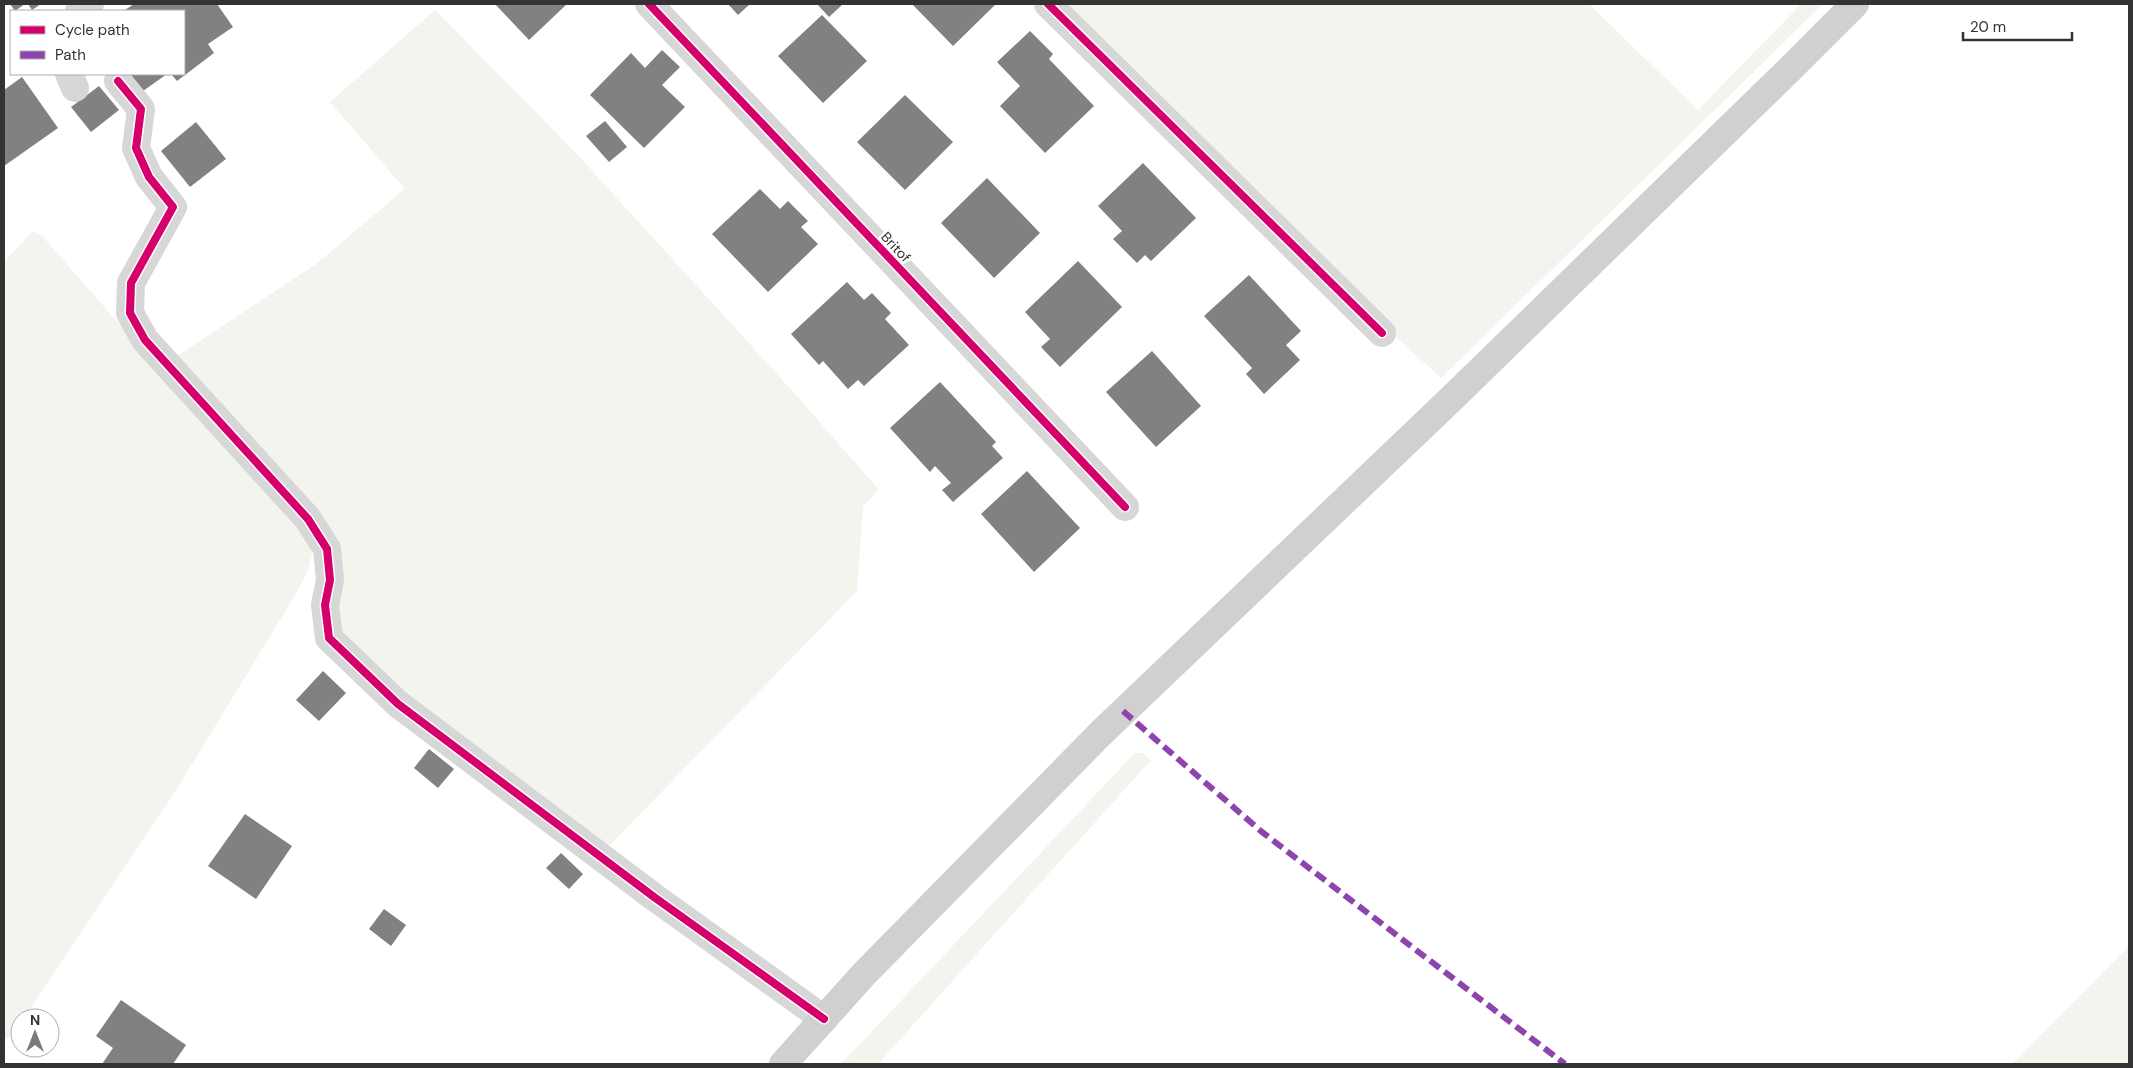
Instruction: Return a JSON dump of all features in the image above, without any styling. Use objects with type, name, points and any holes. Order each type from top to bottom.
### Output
[{"type":"main road","points":[[783,1064],[864,974],[1112,722],[1450,401],[1855,4]]},
{"type":"street","name":"Britof","points":[[648,4],[1125,506]]},
{"type":"street","points":[[1048,4],[1382,333]]},
{"type":"street","points":[[118,81],[141,109],[136,148],[149,177],[173,207],[131,283],[130,313],[145,340],[308,519],[327,549],[330,580],[325,605],[329,638],[398,704],[654,897],[824,1019]]},
{"type":"shaded area","points":[[1058,4],[1589,4],[1698,110],[1801,4],[1823,4],[1441,378],[1343,289]]},
{"type":"shaded area","points":[[435,10],[574,151],[787,385],[879,490],[863,506],[857,591],[606,849],[368,664],[340,633],[336,614],[339,564],[173,359],[316,264],[405,189],[330,102]]},
{"type":"shaded area","points":[[33,231],[43,237],[314,546],[307,573],[294,597],[175,792],[31,1008],[10,1008],[10,1036],[4,1040],[4,262]]},
{"type":"shaded area","points":[[1135,753],[1142,753],[1151,760],[878,1064],[841,1064]]},
{"type":"shaded area","points":[[2129,946],[2129,1064],[2012,1064]]},
{"type":"building","points":[[10,4],[25,4],[16,10]]},
{"type":"building","points":[[28,4],[41,4],[32,10]]},
{"type":"building","points":[[134,4],[217,4],[233,27],[208,44],[214,53],[185,75],[185,10],[125,10]]},
{"type":"building","points":[[495,4],[567,4],[529,40]]},
{"type":"building","points":[[728,4],[750,4],[738,15]]},
{"type":"building","points":[[817,4],[843,4],[829,17]]},
{"type":"building","points":[[912,4],[996,4],[953,46]]},
{"type":"building","points":[[822,15],[867,61],[823,103],[778,56]]},
{"type":"building","points":[[1030,31],[1053,54],[1049,59],[1094,106],[1045,153],[1000,106],[1020,86],[997,62]]},
{"type":"building","points":[[662,50],[680,67],[662,85],[685,107],[644,148],[590,95],[631,53],[645,68]]},
{"type":"building","points":[[131,75],[166,75],[143,91]]},
{"type":"building","points":[[172,75],[185,75],[177,81]]},
{"type":"building","points":[[22,77],[58,128],[4,166],[4,90]]},
{"type":"building","points":[[99,86],[119,110],[91,132],[71,107]]},
{"type":"building","points":[[905,95],[953,142],[905,190],[857,142]]},
{"type":"building","points":[[605,121],[627,147],[609,162],[586,136]]},
{"type":"building","points":[[196,122],[226,159],[190,187],[161,151]]},
{"type":"building","points":[[1143,163],[1196,218],[1151,261],[1145,255],[1137,263],[1113,239],[1122,231],[1098,206]]},
{"type":"building","points":[[987,178],[1040,233],[994,278],[941,223]]},
{"type":"building","points":[[760,189],[780,209],[788,201],[808,221],[801,227],[818,244],[768,292],[712,234]]},
{"type":"building","points":[[1078,261],[1122,307],[1060,367],[1041,347],[1050,339],[1025,312]]},
{"type":"building","points":[[1249,275],[1301,331],[1286,345],[1300,360],[1264,394],[1246,374],[1252,368],[1204,316]]},
{"type":"building","points":[[847,282],[864,300],[872,293],[891,313],[885,319],[909,345],[864,386],[858,380],[848,389],[823,361],[819,365],[791,334]]},
{"type":"building","points":[[1152,351],[1201,406],[1156,447],[1106,392]]},
{"type":"building","points":[[940,382],[996,442],[992,446],[1003,458],[953,502],[942,490],[951,483],[935,466],[930,472],[890,428]]},
{"type":"building","points":[[1027,471],[1080,528],[1034,572],[981,514]]},
{"type":"building","points":[[323,671],[346,693],[319,721],[296,700]]},
{"type":"building","points":[[429,749],[454,769],[438,788],[414,768]]},
{"type":"building","points":[[245,814],[292,846],[256,899],[208,866]]},
{"type":"building","points":[[561,853],[583,874],[569,889],[546,868]]},
{"type":"building","points":[[384,909],[406,925],[391,946],[369,929]]},
{"type":"building","points":[[121,1000],[186,1045],[173,1064],[102,1064],[113,1048],[96,1036]]},
{"type":"marked path","points":[[1123,711],[1262,832],[1565,1064]]},
{"type":"cycle path","points":[[649,4],[1125,507]]},
{"type":"cycle path","points":[[1048,4],[1382,333]]},
{"type":"cycle path","points":[[118,81],[141,109],[136,148],[149,177],[173,207],[131,283],[130,313],[145,340],[308,519],[327,549],[330,580],[325,605],[329,638],[398,704],[654,897],[824,1019]]}]
